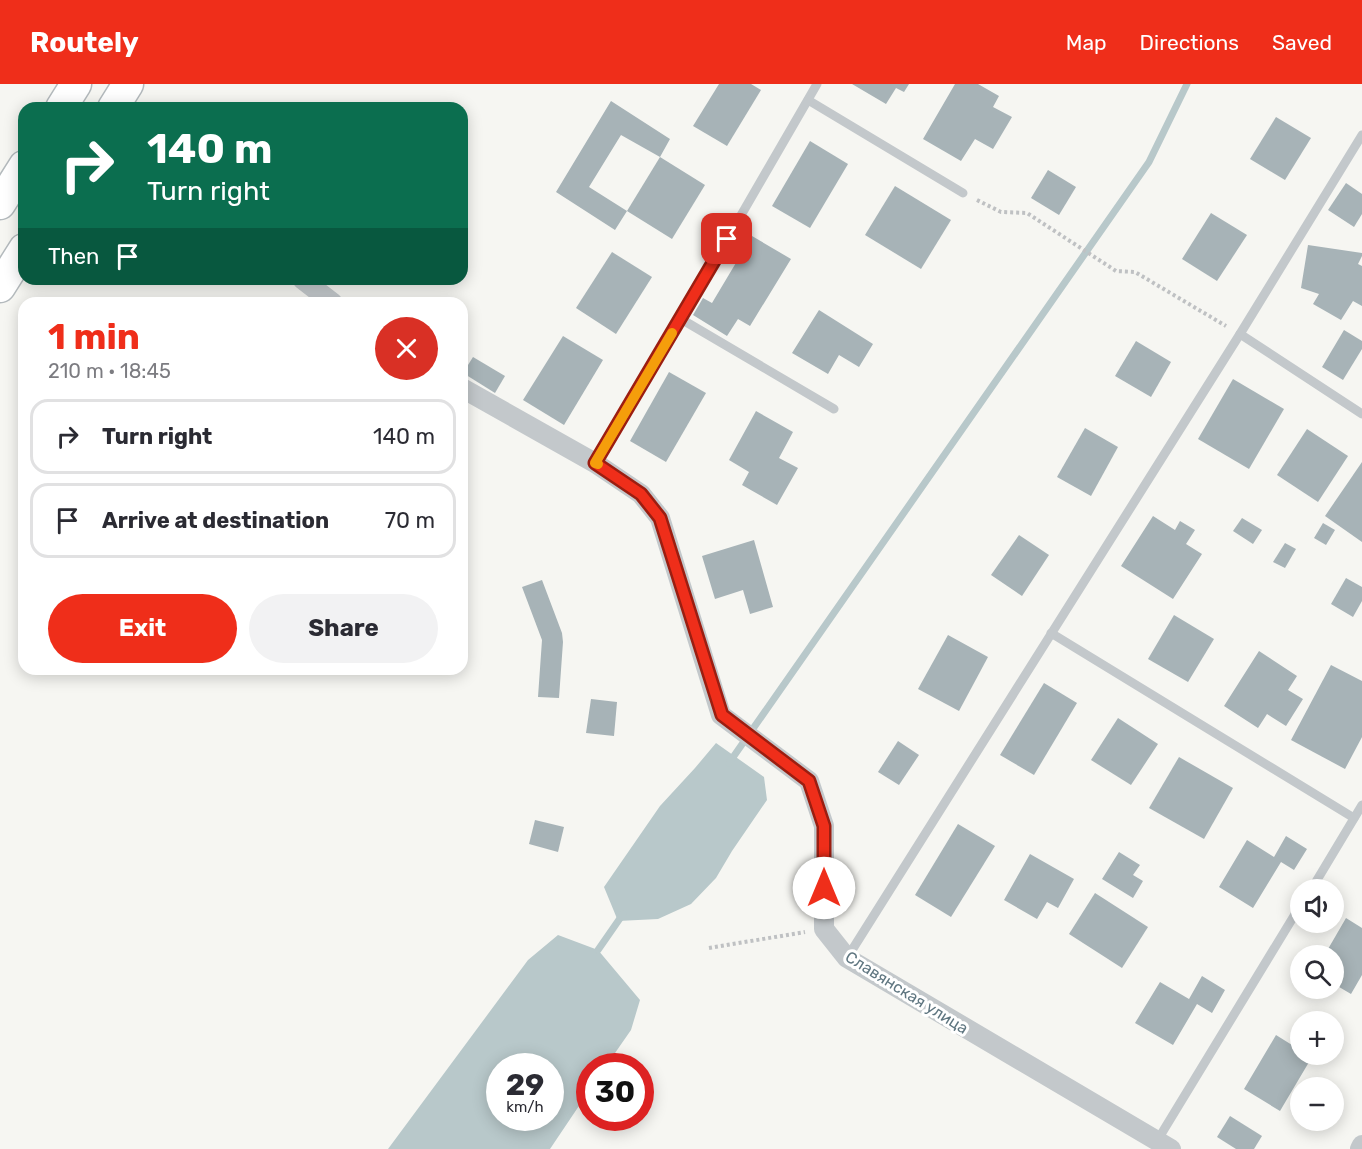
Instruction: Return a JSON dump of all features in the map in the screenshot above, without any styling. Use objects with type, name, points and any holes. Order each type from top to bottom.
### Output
[{"type":"main road","points":[[65,102],[76,84]]},
{"type":"main road","points":[[117,102],[128,84]]},
{"type":"main road","points":[[0,204],[18,176]]},
{"type":"main road","points":[[0,287],[18,258]]},
{"type":"street","points":[[310,285],[325,297]]},
{"type":"street","points":[[468,391],[595,463],[641,494],[660,518],[722,715],[809,781],[824,826],[824,929]]},
{"type":"street","name":"Славянская улица","points":[[824,929],[847,958],[1164,1145]]},
{"type":"street","points":[[1360,1149],[1362,1145]]},
{"type":"lane","points":[[595,463],[817,84]]},
{"type":"lane","points":[[808,100],[963,193]]},
{"type":"lane","points":[[847,958],[1240,334],[1362,135]]},
{"type":"lane","points":[[681,319],[834,409]]},
{"type":"lane","points":[[1240,334],[1362,414]]},
{"type":"lane","points":[[1051,633],[1354,818]]},
{"type":"lane","points":[[1318,879],[1362,806]]},
{"type":"lane","points":[[1164,1145],[1290,924]]},
{"type":"path","points":[[963,193],[1001,212],[1027,213],[1116,271],[1135,272],[1240,334]]},
{"type":"path","points":[[709,948],[824,929]]},
{"type":"shaded area","points":[[716,743],[764,777],[767,800],[716,878],[691,904],[658,919],[618,921],[604,887],[660,806]]},
{"type":"shaded area","points":[[558,935],[598,950],[640,1000],[631,1030],[615,1053],[576,1053],[576,1110],[564,1128],[564,1053],[486,1053],[486,1131],[562,1131],[550,1149],[388,1149],[528,960]]},
{"type":"building","points":[[719,84],[751,84],[761,90],[727,146],[693,126]]},
{"type":"building","points":[[852,84],[909,84],[904,92],[896,88],[886,104]]},
{"type":"building","points":[[955,84],[978,84],[999,96],[993,107],[1012,117],[993,149],[975,139],[961,161],[923,139]]},
{"type":"building","points":[[611,101],[670,139],[660,157],[621,135],[589,187],[627,211],[615,230],[556,192]]},
{"type":"building","points":[[1276,117],[1311,138],[1285,180],[1250,159]]},
{"type":"building","points":[[810,141],[848,164],[810,228],[772,206]]},
{"type":"building","points":[[660,157],[705,185],[672,239],[627,211]]},
{"type":"building","points":[[1048,170],[1076,187],[1059,215],[1031,198]]},
{"type":"building","points":[[1346,183],[1362,194],[1362,214],[1354,227],[1328,210]]},
{"type":"building","points":[[895,186],[951,220],[921,269],[865,235]]},
{"type":"building","points":[[1211,213],[1247,235],[1217,281],[1182,259]]},
{"type":"building","points":[[752,236],[791,259],[750,326],[738,319],[727,336],[693,315],[703,298],[712,303]]},
{"type":"building","points":[[1308,245],[1362,253],[1358,264],[1362,266],[1362,306],[1353,301],[1341,320],[1313,304],[1319,294],[1301,288]]},
{"type":"building","points":[[612,252],[652,277],[616,334],[576,308]]},
{"type":"building","points":[[819,310],[873,344],[859,367],[839,355],[828,374],[792,353]]},
{"type":"building","points":[[1344,330],[1362,341],[1362,349],[1343,380],[1322,367]]},
{"type":"building","points":[[563,336],[603,360],[564,425],[523,400]]},
{"type":"building","points":[[1136,341],[1171,362],[1151,397],[1115,376]]},
{"type":"building","points":[[473,357],[505,376],[495,393],[468,376],[468,365]]},
{"type":"building","points":[[669,372],[706,393],[666,462],[630,441]]},
{"type":"building","points":[[1233,379],[1284,409],[1249,469],[1198,439]]},
{"type":"building","points":[[756,411],[793,432],[779,458],[798,468],[777,505],[742,485],[749,472],[729,460]]},
{"type":"building","points":[[1085,428],[1118,447],[1091,496],[1057,477]]},
{"type":"building","points":[[1307,429],[1348,456],[1318,502],[1277,475]]},
{"type":"building","points":[[1362,462],[1362,542],[1325,516]]},
{"type":"building","points":[[1153,516],[1175,530],[1180,521],[1195,530],[1186,544],[1202,554],[1173,599],[1121,566]]},
{"type":"building","points":[[1242,518],[1262,530],[1253,544],[1233,531]]},
{"type":"building","points":[[1323,523],[1335,530],[1326,545],[1314,538]]},
{"type":"building","points":[[1019,535],[1049,555],[1022,596],[991,575]]},
{"type":"building","points":[[754,540],[773,607],[750,614],[743,590],[715,599],[702,556]]},
{"type":"building","points":[[1285,543],[1296,549],[1285,568],[1273,562]]},
{"type":"building","points":[[1346,578],[1362,587],[1362,601],[1353,617],[1331,604]]},
{"type":"building","points":[[542,580],[562,633],[559,698],[538,697],[542,640],[522,587]]},
{"type":"building","points":[[1174,615],[1214,639],[1188,682],[1148,659]]},
{"type":"building","points":[[948,635],[988,657],[959,711],[918,689]]},
{"type":"building","points":[[1259,651],[1297,676],[1288,690],[1303,699],[1286,726],[1267,714],[1258,728],[1224,706]]},
{"type":"building","points":[[1331,665],[1362,681],[1362,737],[1345,769],[1291,740]]},
{"type":"building","points":[[1044,683],[1077,703],[1034,775],[1000,755]]},
{"type":"building","points":[[591,699],[617,702],[614,736],[586,733]]},
{"type":"building","points":[[1118,718],[1158,744],[1131,785],[1091,760]]},
{"type":"building","points":[[898,741],[919,755],[899,785],[878,772]]},
{"type":"building","points":[[1179,757],[1233,788],[1204,839],[1149,808]]},
{"type":"building","points":[[535,820],[564,827],[558,852],[529,844]]},
{"type":"building","points":[[958,824],[995,846],[951,917],[915,895]]},
{"type":"building","points":[[1286,836],[1307,849],[1294,870],[1281,862],[1253,908],[1219,887],[1247,840],[1274,857]]},
{"type":"building","points":[[1119,852],[1140,865],[1133,875],[1143,881],[1133,898],[1102,879]]},
{"type":"building","points":[[1030,854],[1074,879],[1058,908],[1047,902],[1037,919],[1004,900]]},
{"type":"building","points":[[1095,893],[1148,927],[1122,968],[1069,934]]},
{"type":"building","points":[[1346,918],[1362,928],[1362,975],[1351,994],[1344,990],[1344,945],[1330,945],[1337,933],[1344,933]]},
{"type":"building","points":[[1202,976],[1225,990],[1212,1013],[1197,1004],[1173,1045],[1135,1023],[1160,982],[1189,999]]},
{"type":"building","points":[[1276,1035],[1290,1044],[1290,1065],[1307,1065],[1300,1077],[1290,1077],[1290,1094],[1280,1111],[1244,1089]]},
{"type":"building","points":[[1230,1116],[1262,1136],[1254,1149],[1236,1149],[1217,1137]]},
{"type":"waterway","points":[[729,763],[1149,162],[1187,84]]},
{"type":"waterway","points":[[598,950],[623,914]]},
{"type":"slow traffic","points":[[598,464],[595,463],[672,333]]},
{"type":"route","points":[[727,239],[595,463],[641,494],[660,518],[722,715],[809,781],[824,826],[824,888]]}]
